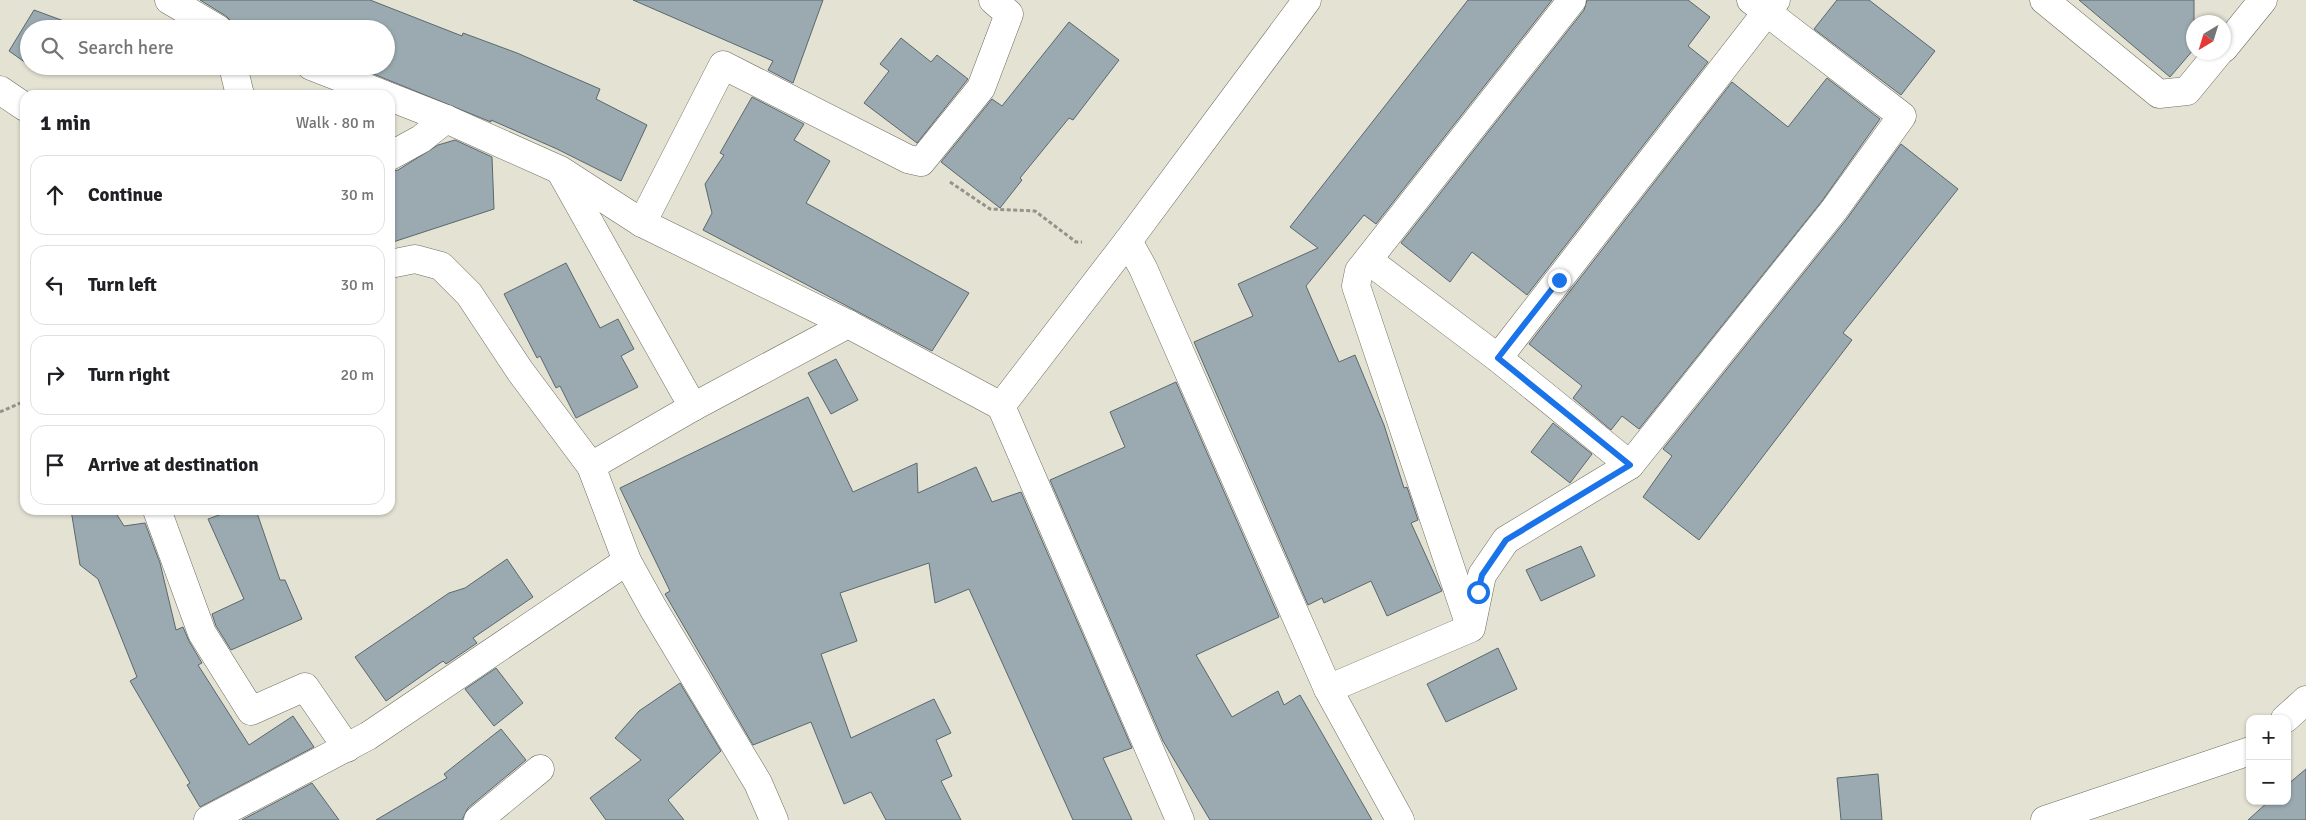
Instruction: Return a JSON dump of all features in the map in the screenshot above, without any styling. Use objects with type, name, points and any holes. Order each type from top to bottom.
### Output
[{"type":"street","points":[[168,0],[202,20]]},
{"type":"street","points":[[642,223],[723,65],[901,156],[920,162],[980,88],[1009,14],[993,0]]},
{"type":"street","points":[[1001,406],[1128,241],[1307,0]]},
{"type":"street","points":[[1471,628],[1356,286],[1359,271],[1572,0]]},
{"type":"street","points":[[2044,0],[2159,94],[2187,91],[2212,60]]},
{"type":"street","points":[[2231,39],[2263,0]]},
{"type":"street","points":[[1471,628],[1482,575],[1506,540],[1630,465],[1834,210],[1902,116],[1765,4],[1498,358]]},
{"type":"street","points":[[235,75],[239,90]]},
{"type":"street","points":[[334,75],[372,90]]},
{"type":"street","points":[[0,90],[20,104]]},
{"type":"street","points":[[395,99],[446,119],[560,170],[642,223],[848,324],[1001,406],[1180,820]]},
{"type":"street","points":[[395,153],[422,139],[446,119]]},
{"type":"street","points":[[560,170],[693,407]]},
{"type":"street","points":[[1128,241],[1143,268],[1328,689],[1400,820]]},
{"type":"street","points":[[395,263],[415,259],[441,266],[469,294],[520,371],[591,466],[627,561],[758,783],[774,820]]},
{"type":"street","points":[[1368,260],[1498,358],[1630,465]]},
{"type":"street","points":[[591,466],[693,407],[848,324]]},
{"type":"street","points":[[159,515],[202,633],[251,711],[305,687],[347,748]]},
{"type":"street","points":[[208,820],[368,736],[627,561]]},
{"type":"street","points":[[1328,689],[1471,628]]},
{"type":"street","points":[[2289,715],[2306,700]]},
{"type":"street","points":[[2045,820],[2246,752]]},
{"type":"street","points":[[478,820],[540,769]]},
{"type":"path","points":[[920,162],[990,210],[1035,211],[1076,242],[1128,241]]},
{"type":"path","points":[[0,412],[20,403]]},
{"type":"building","points":[[200,0],[370,0],[462,36],[463,33],[517,53],[600,89],[596,99],[647,125],[621,181],[557,149],[491,120],[491,122],[376,75],[395,75],[395,20],[230,20]]},
{"type":"building","points":[[633,0],[823,0],[793,83],[768,70],[773,61]]},
{"type":"building","points":[[1468,0],[1552,0],[1376,224],[1364,215],[1306,286],[1339,362],[1355,355],[1384,425],[1404,488],[1407,487],[1418,520],[1411,523],[1442,591],[1387,616],[1371,581],[1324,603],[1322,598],[1308,605],[1194,342],[1253,316],[1238,284],[1318,248],[1290,227]]},
{"type":"building","points":[[1587,0],[1688,0],[1710,17],[1688,46],[1708,62],[1527,295],[1472,252],[1450,282],[1401,243],[1584,10]]},
{"type":"building","points":[[1837,0],[1869,0],[1935,51],[1901,95],[1814,29]]},
{"type":"building","points":[[2079,0],[2194,0],[2194,15],[2186,15],[2186,58],[2170,77]]},
{"type":"building","points":[[34,10],[61,20],[28,20]]},
{"type":"building","points":[[1069,22],[1119,60],[1073,120],[1069,118],[1020,178],[1022,180],[1000,208],[941,162],[992,99],[1002,106]]},
{"type":"building","points":[[20,33],[20,59],[9,51]]},
{"type":"building","points":[[901,38],[931,62],[937,55],[968,79],[917,143],[864,103],[889,71],[880,64]]},
{"type":"building","points":[[1827,78],[1880,119],[1822,201],[1639,429],[1622,416],[1611,430],[1573,398],[1582,386],[1529,344],[1732,82],[1788,127]]},
{"type":"building","points":[[752,97],[804,124],[794,140],[830,161],[806,203],[969,293],[932,351],[703,230],[712,213],[705,184],[724,155],[720,153]]},
{"type":"building","points":[[455,140],[492,157],[494,209],[395,241],[395,171],[438,145]]},
{"type":"building","points":[[1901,144],[1958,189],[1843,333],[1852,340],[1699,540],[1643,497],[1672,456],[1663,449],[1846,220]]},
{"type":"building","points":[[566,263],[600,328],[618,319],[634,349],[621,356],[638,387],[576,418],[560,386],[556,388],[540,356],[537,358],[504,294]]},
{"type":"building","points":[[836,359],[858,400],[831,414],[808,373]]},
{"type":"building","points":[[1176,382],[1279,617],[1196,655],[1232,717],[1278,691],[1284,705],[1300,695],[1372,820],[1210,820],[1163,741],[1050,480],[1125,447],[1110,412]]},
{"type":"building","points":[[808,397],[853,492],[917,463],[918,493],[976,467],[992,502],[1021,492],[1132,748],[1103,758],[1132,820],[1073,820],[969,589],[935,603],[929,563],[840,593],[857,641],[821,654],[851,738],[934,699],[951,733],[936,740],[952,776],[941,781],[961,820],[886,820],[871,792],[844,804],[811,722],[753,745],[665,594],[670,591],[620,488]]},
{"type":"building","points":[[1553,423],[1592,454],[1570,483],[1531,452]]},
{"type":"building","points":[[72,515],[117,515],[124,526],[145,523],[160,563],[176,630],[183,627],[202,663],[198,665],[249,745],[293,716],[314,747],[200,807],[187,785],[190,783],[130,681],[137,677],[98,579],[80,565]]},
{"type":"building","points":[[219,515],[258,515],[280,580],[285,580],[302,619],[231,650],[216,626],[212,614],[244,599],[208,519]]},
{"type":"building","points":[[1581,546],[1595,576],[1541,601],[1526,570]]},
{"type":"building","points":[[507,559],[533,597],[473,638],[477,643],[446,664],[443,661],[386,701],[355,657],[449,593],[465,588]]},
{"type":"building","points":[[1498,648],[1517,689],[1446,722],[1427,684]]},
{"type":"building","points":[[496,668],[523,703],[494,726],[465,689]]},
{"type":"building","points":[[680,683],[721,751],[668,800],[684,820],[606,820],[590,798],[641,760],[615,738],[639,711]]},
{"type":"building","points":[[501,729],[526,760],[468,808],[462,820],[376,820],[447,778],[444,774]]},
{"type":"building","points":[[2306,769],[2306,820],[2248,820],[2265,805],[2291,805],[2291,782]]},
{"type":"building","points":[[1878,774],[1882,820],[1841,820],[1837,778]]},
{"type":"building","points":[[312,783],[339,820],[242,820]]},
{"type":"route","points":[[1478,592],[1482,575],[1506,540],[1630,465],[1498,358],[1559,280]]}]
